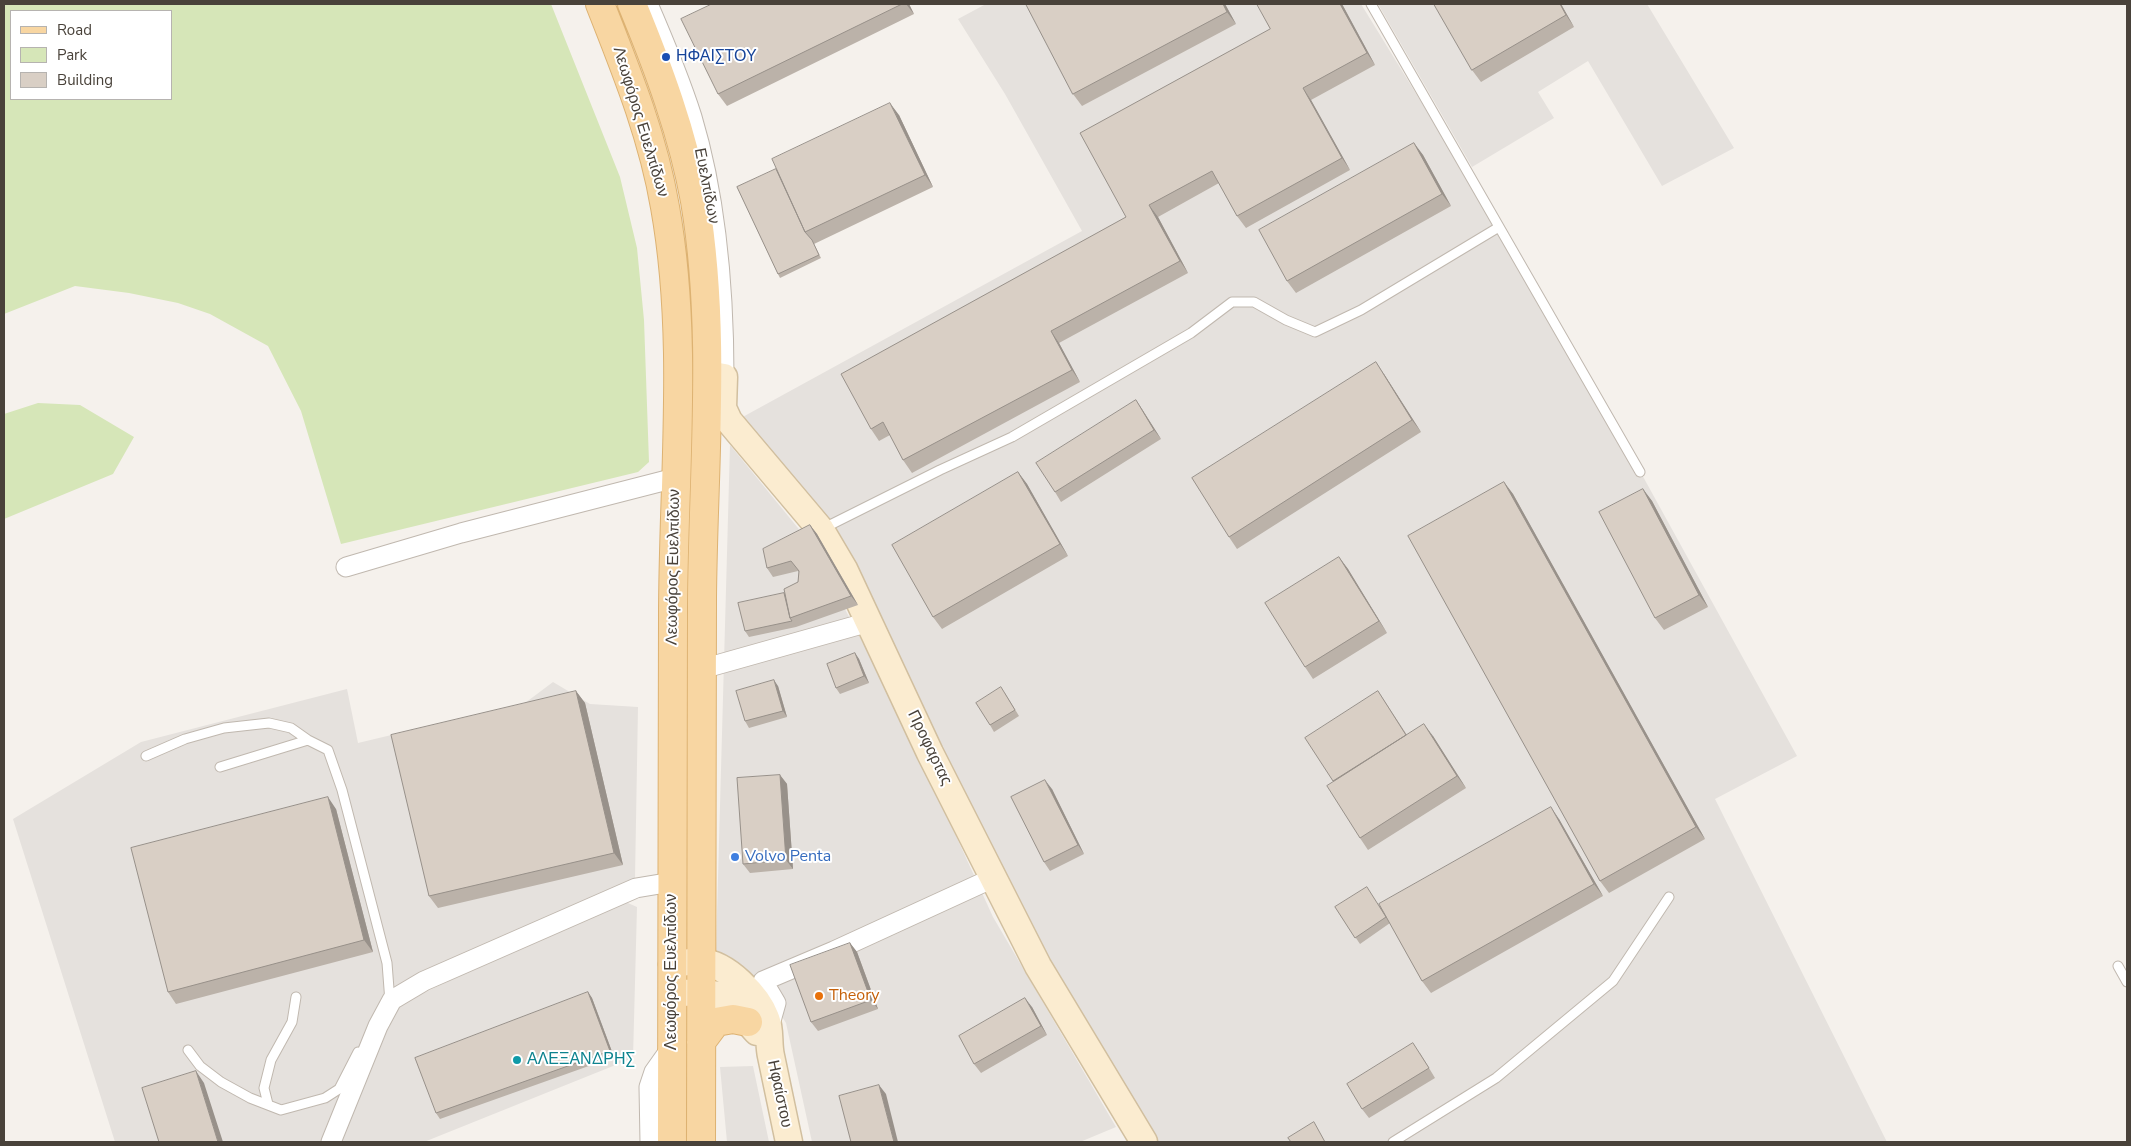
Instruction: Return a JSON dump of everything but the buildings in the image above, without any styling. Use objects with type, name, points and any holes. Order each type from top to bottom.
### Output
[{"type":"main road","name":"Λεωφόρος Ευελπίδων","points":[[600,4],[622,56],[654,156],[665,205],[672,255],[676,330],[672,1142]]},
{"type":"main road","name":"Λεωφόρος Ευελπίδων","points":[[632,4],[651,49],[683,148],[695,200],[709,247],[716,376],[702,669],[701,1142]]},
{"type":"main road","points":[[701,1042],[716,1022],[733,1019],[762,1032]]},
{"type":"street","name":"Ευελπίδων","points":[[648,4],[671,58],[692,118],[706,179],[709,247]]},
{"type":"street","name":"Προφαρτας","points":[[716,376],[723,408],[729,421],[821,530],[844,569],[930,753],[1038,966],[1136,1140]]},
{"type":"street","points":[[346,567],[461,533],[675,478]]},
{"type":"street","points":[[702,669],[869,622]]},
{"type":"street","points":[[672,993],[701,993],[719,996],[762,1032],[776,1003],[763,981],[834,951],[993,878]]},
{"type":"street","points":[[331,1142],[378,1026],[392,1000],[424,981],[636,888],[672,882]]},
{"type":"street","name":"Ηφαίστου","points":[[672,964],[702,949],[720,968],[735,978],[752,996],[766,1017],[762,1032],[789,1142]]},
{"type":"street","points":[[650,1142],[649,1087],[654,1072],[671,1048]]},
{"type":"lane","points":[[1371,4],[1640,472]]},
{"type":"lane","points":[[821,530],[940,470],[1012,437],[1191,333],[1232,302],[1254,302],[1286,320],[1315,332],[1361,310],[1499,227]]},
{"type":"lane","points":[[146,756],[185,739],[224,728],[269,723],[291,728],[308,740],[328,750],[342,790],[386,963],[392,1000],[373,1020],[339,1090],[325,1098],[281,1110],[250,1098],[221,1082],[200,1066],[188,1050]]},
{"type":"lane","points":[[220,767],[308,740]]},
{"type":"lane","points":[[1393,1142],[1496,1078],[1613,981],[1669,897]]},
{"type":"lane","points":[[2118,966],[2127,982]]},
{"type":"lane","points":[[268,1104],[264,1088],[271,1060],[292,1022],[296,997]]},
{"type":"shaded area","points":[[986,4],[1361,4],[1512,250],[1517,248],[1797,756],[1715,799],[1887,1142],[1154,1142],[1044,964],[947,770],[739,419],[1082,231],[1005,94],[958,19]]},
{"type":"shaded area","points":[[1378,4],[1647,4],[1734,148],[1662,186],[1588,61],[1538,92],[1554,118],[1472,167]]},
{"type":"shaded area","points":[[730,445],[807,539],[894,700],[993,917],[1116,1127],[1080,1142],[812,1142],[786,1023],[761,983],[716,950]]},
{"type":"shaded area","points":[[553,682],[590,704],[638,707],[635,878],[409,984],[323,1142],[115,1142],[13,819],[141,742],[347,689],[358,743],[525,703]]},
{"type":"shaded area","points":[[621,900],[637,907],[633,1058],[424,1142],[337,1142],[396,1006]]},
{"type":"shaded area","points":[[753,1066],[769,1142],[727,1142],[720,1067]]},
{"type":"green space","points":[[4,4],[551,4],[620,177],[637,248],[644,320],[649,462],[638,472],[341,544],[301,411],[268,346],[210,314],[178,303],[129,293],[75,286],[4,314]]},
{"type":"green space","points":[[38,403],[80,405],[134,437],[113,474],[4,519],[4,414]]},
{"type":"place","name":"ΗΦΑΙΣΤΟΥ","points":[[666,57]]},
{"type":"place","name":"Volvo Penta","points":[[735,857]]},
{"type":"place","name":"Theory","points":[[819,996]]},
{"type":"place","name":"ΑΛΕΞΑΝΔΡΗΣ","points":[[517,1060]]}]
